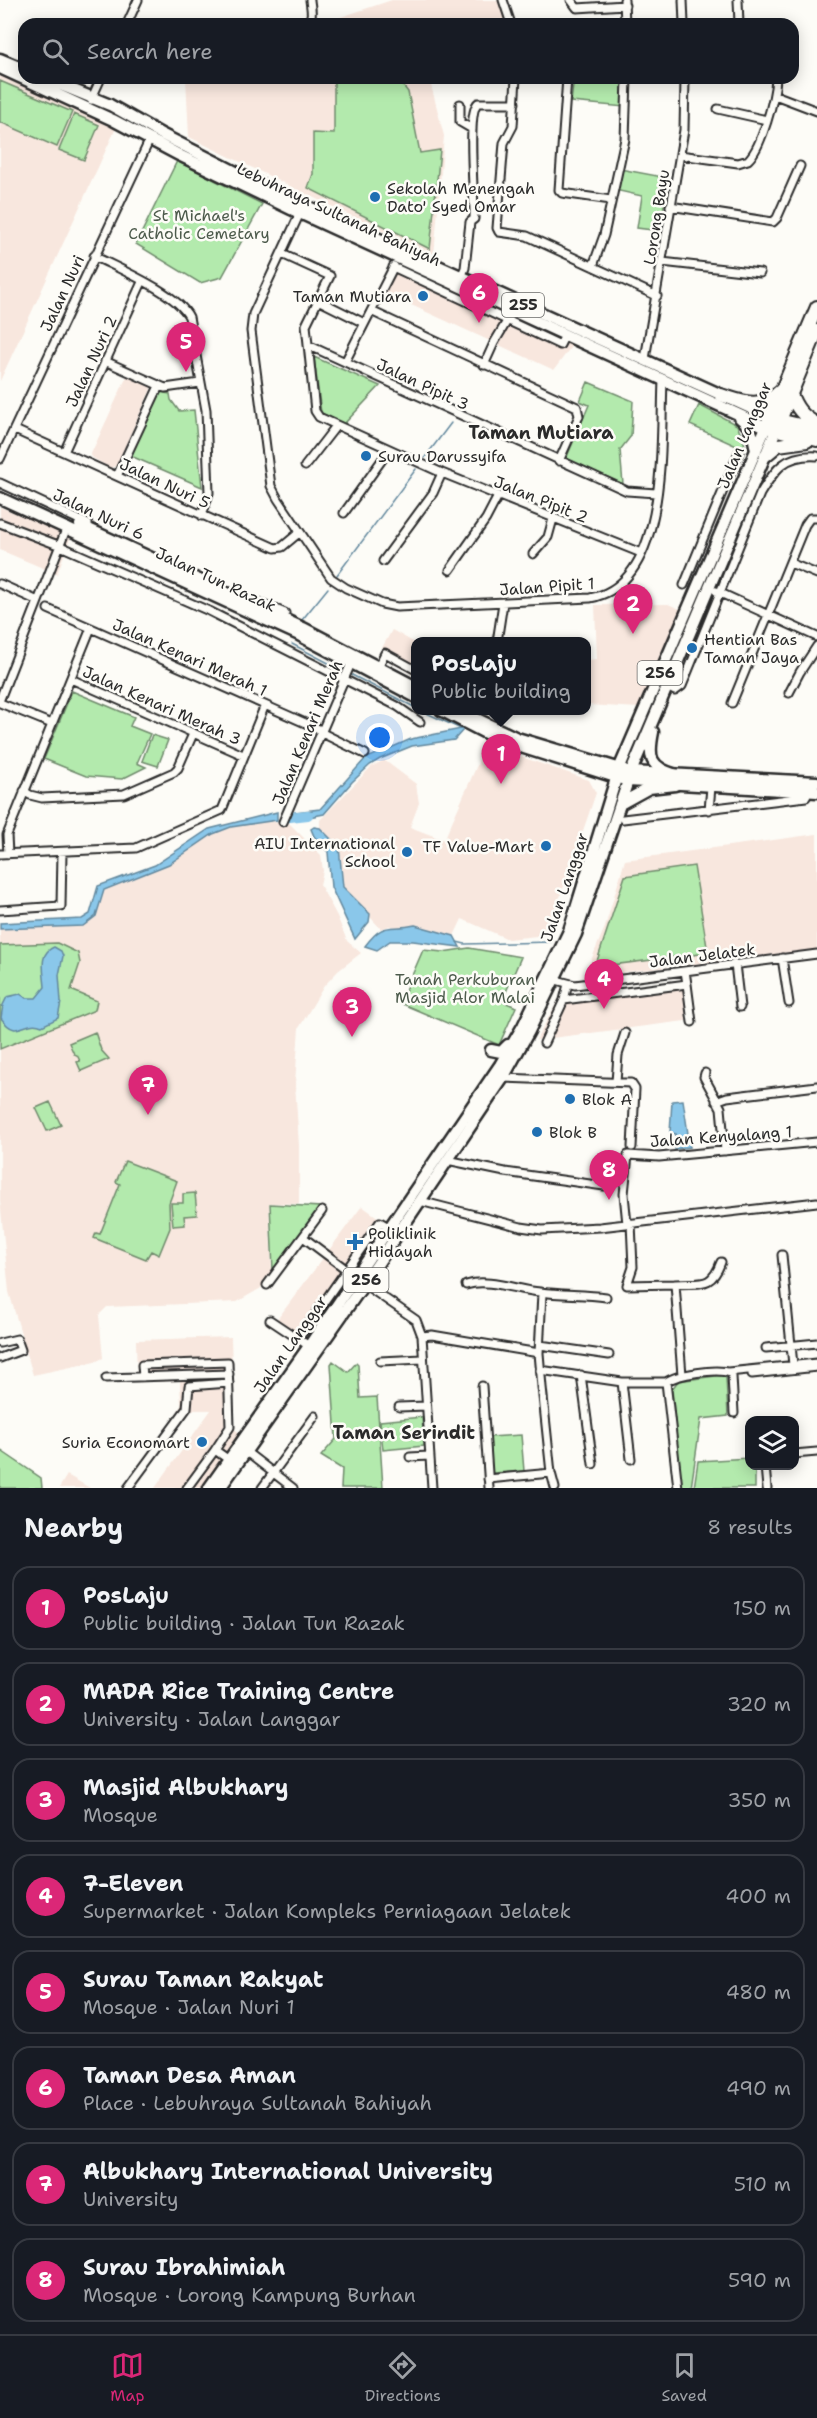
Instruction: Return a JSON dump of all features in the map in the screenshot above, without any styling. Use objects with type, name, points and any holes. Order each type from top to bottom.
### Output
[{"type":"highway","name":"Jalan Langgar","points":[[772,424],[817,307]]},
{"type":"highway","name":"Jalan Langgar","points":[[786,391],[817,331]]},
{"type":"highway","points":[[721,402],[757,404],[786,391],[804,417],[817,424]]},
{"type":"highway","points":[[772,424],[817,429]]},
{"type":"highway","points":[[772,424],[817,441]]},
{"type":"highway","points":[[761,453],[778,445],[817,441]]},
{"type":"main road","points":[[0,59],[18,66]]},
{"type":"main road","name":"Lebuhraya Sultanah Bahiyah","points":[[0,68],[18,75]]},
{"type":"main road","name":"Lebuhraya Sultanah Bahiyah","points":[[41,84],[89,103],[265,187],[645,360],[721,402]]},
{"type":"main road","name":"Lebuhraya Sultanah Bahiyah","points":[[55,84],[188,160],[509,316],[565,335],[660,379],[772,424]]},
{"type":"main road","points":[[624,362],[645,360],[660,379]]},
{"type":"main road","points":[[721,402],[747,423],[761,453]]},
{"type":"main road","name":"Jalan Langgar","points":[[220,1488],[364,1284],[503,1078],[556,980],[576,934],[630,776],[707,590],[772,424]]},
{"type":"main road","name":"Jalan Langgar","points":[[209,1488],[390,1228],[500,1065],[523,1026],[560,951],[574,916],[618,774],[707,590],[734,502],[761,453]]},
{"type":"main road","name":"Jalan Tun Razak","points":[[0,491],[279,612],[411,694]]},
{"type":"main road","name":"Jalan Tun Razak","points":[[0,498],[378,667],[411,684]]},
{"type":"main road","points":[[656,714],[650,744],[651,759],[658,768],[675,780],[711,787],[817,792]]},
{"type":"main road","points":[[449,715],[499,740],[618,774],[675,780],[817,782]]},
{"type":"main road","points":[[466,715],[546,748],[618,774]]},
{"type":"main road","points":[[620,804],[649,788],[675,780]]},
{"type":"main road","points":[[491,1050],[504,1051],[523,1026]]},
{"type":"street","points":[[130,18],[138,0]]},
{"type":"street","points":[[310,0],[311,18]]},
{"type":"street","points":[[503,0],[509,18]]},
{"type":"street","points":[[571,0],[577,8],[625,3],[626,18]]},
{"type":"street","points":[[683,0],[684,18]]},
{"type":"street","points":[[738,0],[739,18]]},
{"type":"street","points":[[89,103],[98,84]]},
{"type":"street","points":[[516,84],[512,130],[504,143],[498,228],[503,233],[527,236],[657,296]]},
{"type":"street","points":[[567,84],[559,190],[562,193],[611,200]]},
{"type":"street","points":[[593,266],[604,235],[627,128],[627,84]]},
{"type":"street","name":"Lorong Bayu","points":[[645,360],[684,130],[685,84]]},
{"type":"street","points":[[680,155],[744,162],[751,157],[767,120],[775,95],[776,84]]},
{"type":"street","points":[[775,95],[817,111]]},
{"type":"street","points":[[461,277],[465,268],[469,224],[474,219],[472,129],[475,105],[515,103]]},
{"type":"street","points":[[460,104],[460,122],[472,129]]},
{"type":"street","points":[[718,109],[767,120]]},
{"type":"street","name":"Jalan Nuri","points":[[0,459],[150,139]]},
{"type":"street","points":[[670,206],[772,222],[777,218],[800,166]]},
{"type":"street","name":"Jalan Pipit 1","points":[[300,213],[253,314],[251,331],[271,486],[331,578],[382,604],[403,606],[590,598],[604,595],[624,581],[641,553],[653,525],[660,379]]},
{"type":"street","name":"Jalan Pipit 2","points":[[282,254],[330,276],[306,325],[315,411],[319,417],[442,473],[641,553]]},
{"type":"street","points":[[94,256],[167,295],[186,311],[191,324],[206,410],[209,493],[201,516]]},
{"type":"street","points":[[345,362],[396,262]]},
{"type":"street","points":[[662,262],[760,273]]},
{"type":"street","name":"Jalan Nuri 2","points":[[64,452],[142,282]]},
{"type":"street","points":[[318,300],[364,323]]},
{"type":"street","points":[[371,311],[577,407],[579,416],[559,461]]},
{"type":"street","points":[[484,365],[509,316]]},
{"type":"street","name":"Jalan Pipit 3","points":[[308,345],[627,491],[656,493]]},
{"type":"street","points":[[105,361],[159,386],[170,388],[200,383]]},
{"type":"street","points":[[117,476],[159,386]]},
{"type":"street","points":[[305,466],[336,426]]},
{"type":"street","name":"Jalan Nuri 5","points":[[15,430],[275,548],[282,547],[300,532]]},
{"type":"street","points":[[344,513],[389,450]]},
{"type":"street","points":[[739,452],[685,582],[767,614],[817,638]]},
{"type":"street","points":[[707,590],[771,475],[788,460],[800,456],[817,456]]},
{"type":"street","points":[[383,561],[434,493],[442,473]]},
{"type":"street","name":"Jalan Nuri 6","points":[[0,483],[279,612]]},
{"type":"street","points":[[450,570],[486,519],[498,496]]},
{"type":"street","points":[[721,497],[734,502]]},
{"type":"street","points":[[732,703],[807,522],[810,518],[817,518]]},
{"type":"street","points":[[533,554],[548,537],[553,519]]},
{"type":"street","points":[[0,523],[58,545],[209,611],[397,706],[420,722]]},
{"type":"street","points":[[52,724],[0,701],[58,545],[67,527]]},
{"type":"street","points":[[790,563],[817,574]]},
{"type":"street","points":[[0,584],[38,601]]},
{"type":"street","points":[[498,637],[503,603]]},
{"type":"street","name":"Jalan Kenari Merah 1","points":[[48,609],[265,705],[365,754]]},
{"type":"street","points":[[91,628],[7,835],[4,854],[136,848],[222,810],[265,705]]},
{"type":"street","points":[[789,693],[817,646]]},
{"type":"street","points":[[378,667],[385,653],[411,667]]},
{"type":"street","name":"Jalan Kenari Merah","points":[[283,822],[320,731],[354,658]]},
{"type":"street","name":"Jalan Kenari Merah 3","points":[[71,679],[243,755]]},
{"type":"street","points":[[482,723],[484,715]]},
{"type":"street","points":[[24,791],[37,798],[124,794],[174,772],[193,734]]},
{"type":"street","points":[[709,810],[711,787]]},
{"type":"street","points":[[623,819],[806,797]]},
{"type":"street","points":[[0,910],[61,906],[62,852]]},
{"type":"street","name":"Jalan Jelatek","points":[[556,980],[568,984],[817,954]]},
{"type":"street","points":[[782,958],[789,1004]]},
{"type":"street","points":[[735,964],[740,1007]]},
{"type":"street","points":[[685,971],[692,1022]]},
{"type":"street","points":[[544,1043],[564,1000],[568,984]]},
{"type":"street","points":[[564,1000],[687,984]]},
{"type":"street","points":[[616,1082],[618,1055],[625,1033]]},
{"type":"street","points":[[705,1072],[704,1077],[721,1108],[725,1150]]},
{"type":"street","points":[[503,1078],[631,1083],[635,1089],[632,1147]]},
{"type":"street","points":[[716,1101],[727,1096],[817,1086]]},
{"type":"street","name":"Jalan Kenyalang 1","points":[[629,1224],[624,1194],[628,1155],[659,1157],[817,1142]]},
{"type":"street","points":[[447,1160],[505,1172],[604,1186]]},
{"type":"street","points":[[420,1201],[521,1227],[542,1230],[629,1224],[817,1202]]},
{"type":"street","points":[[267,1285],[322,1211]]},
{"type":"street","points":[[298,1339],[380,1222],[390,1228]]},
{"type":"street","points":[[629,1224],[633,1267],[627,1285],[710,1281],[716,1276],[721,1262]]},
{"type":"street","points":[[303,1237],[347,1270]]},
{"type":"street","points":[[782,1255],[793,1365]]},
{"type":"street","points":[[466,1285],[478,1281],[542,1293],[576,1293],[606,1297]]},
{"type":"street","points":[[364,1284],[416,1320],[422,1336],[432,1488]]},
{"type":"street","points":[[675,1284],[682,1375]]},
{"type":"street","points":[[542,1293],[540,1370],[551,1473],[555,1488]]},
{"type":"street","points":[[270,1320],[309,1346]]},
{"type":"street","points":[[422,1336],[432,1335],[609,1355]]},
{"type":"street","points":[[0,1343],[17,1339],[21,1350],[0,1358]]},
{"type":"street","points":[[766,1348],[817,1343]]},
{"type":"street","points":[[380,1361],[423,1359]]},
{"type":"street","points":[[143,1377],[142,1365],[228,1362],[230,1427],[187,1488]]},
{"type":"street","points":[[730,1374],[817,1363]]},
{"type":"street","points":[[540,1370],[622,1382],[666,1382],[682,1375],[730,1374],[817,1367]]},
{"type":"street","points":[[106,1378],[229,1374]]},
{"type":"street","points":[[730,1374],[734,1413]]},
{"type":"street","points":[[581,1375],[593,1464]]},
{"type":"street","points":[[622,1382],[631,1459]]},
{"type":"street","points":[[666,1382],[678,1488]]},
{"type":"street","points":[[128,1488],[187,1408],[189,1386],[229,1383]]},
{"type":"street","points":[[482,1386],[489,1488]]},
{"type":"street","points":[[399,1407],[426,1406]]},
{"type":"street","points":[[261,1488],[315,1416]]},
{"type":"street","points":[[215,1450],[229,1460]]},
{"type":"street","points":[[245,1451],[293,1488]]},
{"type":"street","points":[[799,1454],[817,1452]]},
{"type":"street","points":[[410,1457],[429,1456]]},
{"type":"street","points":[[765,1470],[767,1488]]},
{"type":"street","points":[[488,1479],[551,1473]]},
{"type":"shaded area","points":[[392,0],[500,0],[504,18],[338,18]]},
{"type":"shaded area","points":[[0,75],[116,128],[0,381]]},
{"type":"shaded area","name":"Sekolah Menengah Dato' Syed Omar","points":[[186,84],[439,84],[431,85],[444,136],[434,256],[189,137]]},
{"type":"shaded area","points":[[398,264],[573,344],[554,370],[385,293]]},
{"type":"shaded area","points":[[128,374],[150,384],[151,389],[116,466],[110,468],[90,456]]},
{"type":"shaded area","points":[[0,507],[71,536],[57,574],[0,550]]},
{"type":"shaded area","points":[[668,604],[680,609],[639,708],[591,705],[591,660],[597,659],[595,605]]},
{"type":"shaded area","points":[[392,630],[411,641],[411,674],[378,655]]},
{"type":"shaded area","points":[[486,745],[589,780],[596,793],[547,935],[508,939],[462,919],[454,936],[415,925],[401,928],[389,926],[381,929],[343,887],[339,847],[320,828],[320,820],[371,767],[384,760],[416,784],[419,803],[410,827],[444,840]]},
{"type":"shaded area","points":[[267,820],[290,824],[321,855],[323,871],[320,885],[337,916],[347,941],[361,953],[338,971],[324,986],[299,1028],[295,1083],[299,1146],[299,1204],[269,1203],[272,1271],[261,1288],[237,1302],[107,1307],[99,1315],[103,1358],[95,1362],[33,1375],[9,1292],[0,1200],[0,929],[83,926],[96,916],[104,890],[169,864],[213,834],[231,827]]},
{"type":"shaded area","points":[[817,834],[817,949],[584,977],[605,927],[625,860]]},
{"type":"shaded area","points":[[689,979],[693,1020],[536,1040],[560,997]]},
{"type":"shaded area","points":[[362,1206],[383,1221],[297,1342],[273,1325]]},
{"type":"shaded area","points":[[231,1337],[234,1429],[240,1433],[201,1488],[155,1488],[211,1410],[178,1410],[181,1406],[180,1381],[137,1382],[136,1340]]},
{"type":"shaded area","points":[[67,1475],[90,1488],[59,1488]]},
{"type":"green space","points":[[0,81],[72,112],[57,147],[0,122]]},
{"type":"green space","points":[[334,84],[402,84],[408,92],[420,153],[440,150],[430,249],[308,188],[313,174],[313,133],[334,134]]},
{"type":"green space","points":[[573,84],[624,84],[625,107],[571,102]]},
{"type":"green space","points":[[74,114],[99,125],[84,160],[59,150]]},
{"type":"green space","name":"St Michael's Catholic Cemetary","points":[[177,161],[262,204],[222,277],[200,283],[136,244]]},
{"type":"green space","points":[[620,169],[668,178],[660,231],[637,228],[642,196],[615,190]]},
{"type":"green space","points":[[314,357],[380,386],[344,424],[321,413]]},
{"type":"green space","points":[[588,382],[633,401],[631,436],[620,450],[623,484],[566,459],[589,405],[580,401]]},
{"type":"green space","points":[[159,392],[170,394],[171,400],[179,411],[194,410],[202,487],[131,456]]},
{"type":"green space","points":[[699,405],[737,425],[745,445],[743,449],[690,425]]},
{"type":"green space","points":[[72,691],[134,717],[130,726],[150,734],[137,763],[146,767],[122,779],[86,776],[44,759]]},
{"type":"green space","points":[[152,735],[168,740],[158,766],[142,761]]},
{"type":"green space","points":[[694,866],[708,953],[595,967],[625,876]]},
{"type":"green space","points":[[57,943],[78,953],[80,963],[71,990],[97,1001],[95,1010],[0,1049],[0,945]]},
{"type":"green space","name":"Tanah Perkuburan Masjid Alor Malai","points":[[469,948],[521,957],[502,1001],[516,1007],[499,1045],[400,1003],[423,950],[443,952]]},
{"type":"green space","points":[[95,1032],[101,1050],[109,1059],[81,1071],[77,1062],[80,1061],[69,1043]]},
{"type":"green space","points":[[50,1102],[61,1125],[47,1131],[36,1108]]},
{"type":"green space","points":[[125,1161],[177,1181],[169,1203],[170,1228],[159,1255],[151,1251],[146,1259],[94,1238],[96,1233],[100,1234],[120,1184],[116,1182]]},
{"type":"green space","points":[[195,1193],[197,1215],[184,1216],[185,1225],[173,1226],[171,1203],[183,1203],[183,1194]]},
{"type":"green space","points":[[270,1204],[320,1207],[273,1270]]},
{"type":"green space","points":[[333,1361],[348,1372],[356,1363],[360,1398],[377,1397],[383,1488],[341,1488],[342,1469],[321,1456],[336,1439],[331,1364]]},
{"type":"green space","points":[[723,1375],[726,1378],[728,1416],[701,1419],[691,1488],[681,1488],[672,1389],[678,1381]]},
{"type":"green space","points":[[422,1417],[424,1446],[383,1450],[380,1421]]},
{"type":"green space","points":[[521,1435],[524,1471],[492,1473],[490,1437]]},
{"type":"green space","points":[[0,1450],[41,1478],[42,1488],[0,1488]]},
{"type":"green space","points":[[745,1458],[745,1470],[755,1470],[755,1488],[694,1488],[698,1461]]},
{"type":"water","points":[[463,730],[454,740],[412,746],[380,759],[352,782],[324,814],[294,820],[295,812],[320,809],[365,759],[411,739]]},
{"type":"water","points":[[277,812],[277,820],[231,827],[213,834],[169,864],[104,890],[96,916],[83,926],[0,929],[0,923],[82,919],[90,914],[98,886],[155,865],[209,829]]},
{"type":"water","points":[[320,828],[339,847],[343,887],[370,914],[369,922],[355,939],[331,887],[328,852],[314,836],[311,829]]},
{"type":"water","points":[[415,925],[454,936],[460,947],[413,941],[390,941],[377,950],[365,946],[382,930]]},
{"type":"water","points":[[54,947],[61,951],[63,956],[59,975],[61,1002],[58,1018],[42,1026],[36,1024],[17,1029],[12,1028],[1,1018],[7,997],[20,994],[26,998],[36,998],[45,987],[44,958]]},
{"type":"water","points":[[683,1100],[690,1147],[675,1149],[676,1134],[670,1133],[672,1101]]},
{"type":"waterway","points":[[423,460],[451,423]]},
{"type":"waterway","points":[[337,575],[416,469]]},
{"type":"waterway","points":[[302,620],[328,588]]},
{"type":"waterway","points":[[292,644],[342,670]]},
{"type":"waterway","points":[[350,674],[411,705]]},
{"type":"waterway","points":[[431,715],[461,729]]},
{"type":"waterway","points":[[290,817],[308,815]]},
{"type":"waterway","points":[[457,942],[465,944],[551,942]]},
{"type":"place","name":"Sekolah Menengah Dato' Syed Omar","points":[[375,197]]},
{"type":"place","name":"Taman Mutiara","points":[[423,296]]},
{"type":"place","name":"Taman Desa Aman","points":[[479,323]]},
{"type":"place","name":"Surau Taman Rakyat","points":[[186,372]]},
{"type":"place","name":"Surau Darussyifa","points":[[366,456]]},
{"type":"place","name":"MADA Rice Training Centre","points":[[633,634]]},
{"type":"place","name":"Hentian Bas Taman Jaya","points":[[692,648]]},
{"type":"place","name":"PosLaju","points":[[501,784]]},
{"type":"place","name":"TF Value-Mart","points":[[546,846]]},
{"type":"place","name":"AIU International School","points":[[407,852]]},
{"type":"place","name":"7-Eleven","points":[[604,1009]]},
{"type":"place","name":"Masjid Albukhary","points":[[352,1037]]},
{"type":"place","name":"Blok A","points":[[570,1099]]},
{"type":"place","name":"Albukhary International University","points":[[148,1115]]},
{"type":"place","name":"Blok B","points":[[537,1132]]},
{"type":"place","name":"Surau Ibrahimiah","points":[[609,1200]]},
{"type":"place","name":"Poliklinik Hidayah","points":[[355,1242]]},
{"type":"place","name":"Suria Economart","points":[[202,1442]]},
{"type":"district","name":"Taman Mutiara","points":[[541,433]]},
{"type":"district","name":"Taman Serindit","points":[[404,1433]]}]
